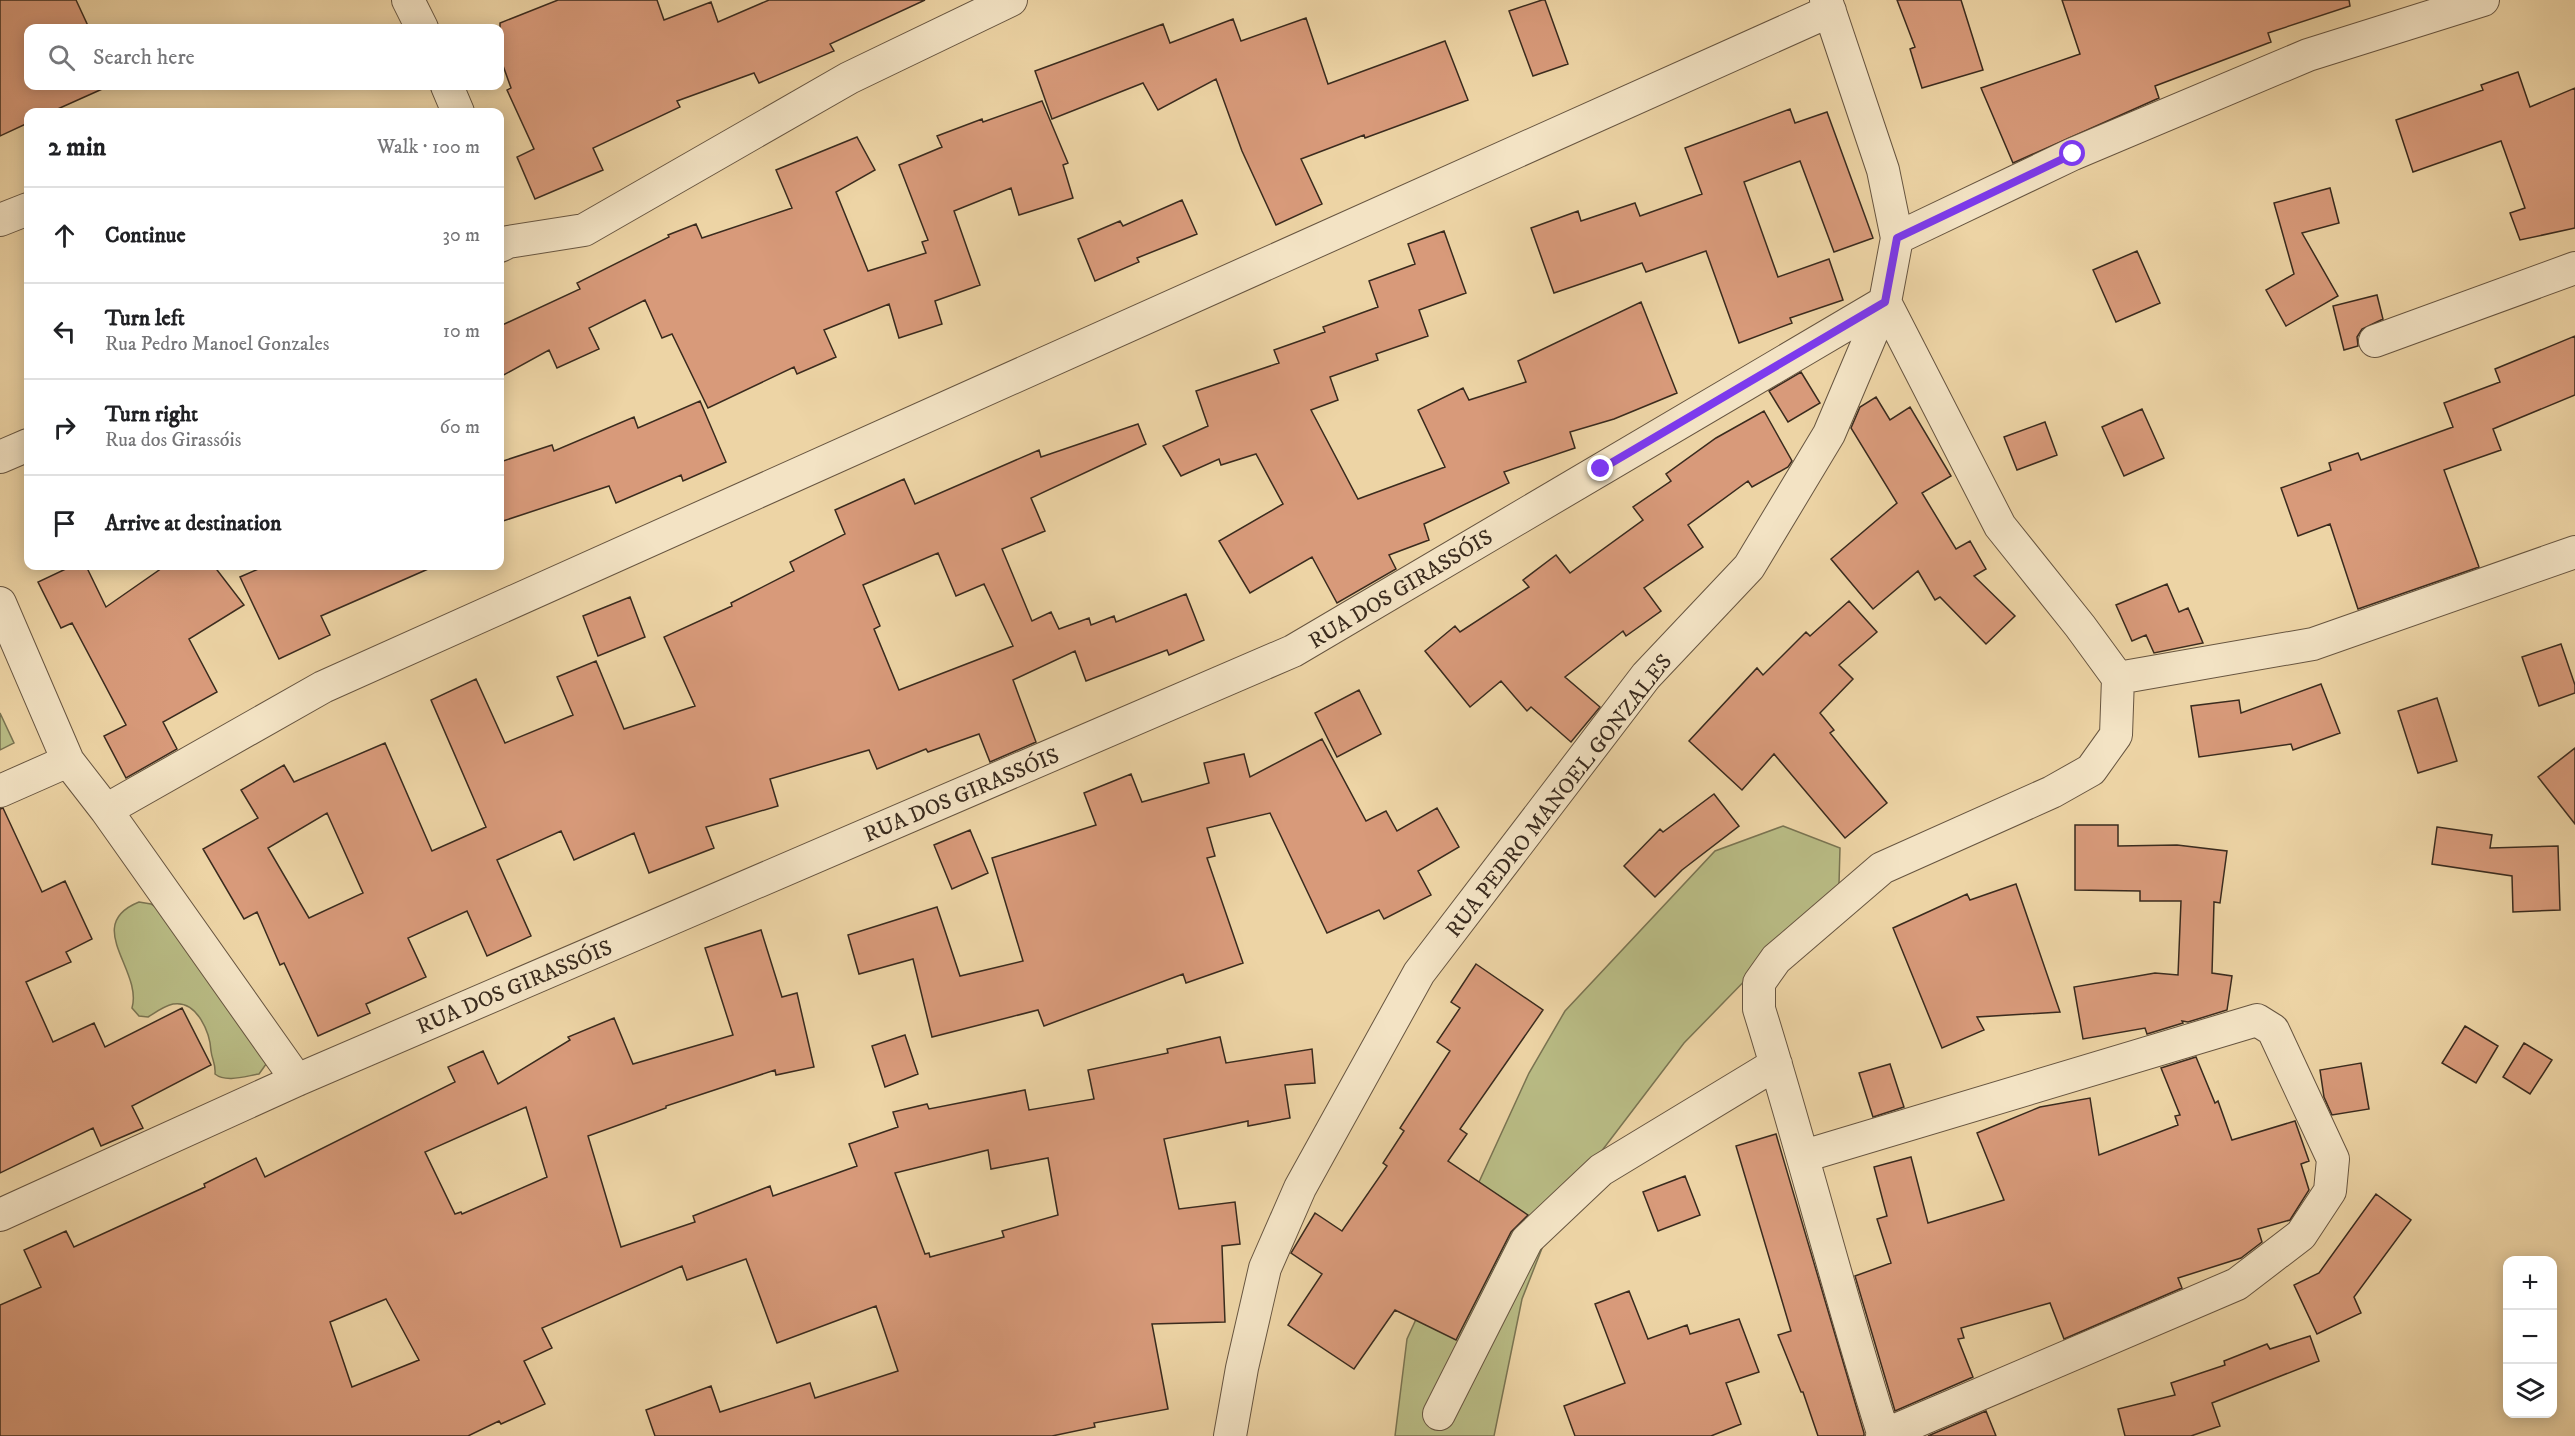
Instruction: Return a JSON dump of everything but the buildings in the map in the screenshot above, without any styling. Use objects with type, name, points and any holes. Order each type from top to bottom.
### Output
[{"type":"street","points":[[408,0],[420,24]]},
{"type":"street","points":[[504,236],[584,231],[849,78],[1011,0]]},
{"type":"street","points":[[1897,238],[2073,154],[2308,54],[2483,0]]},
{"type":"street","points":[[106,810],[323,687],[1828,5]]},
{"type":"street","name":"RUA PEDRO MANOEL GONZALES","points":[[1230,1436],[1242,1368],[1265,1268],[1300,1188],[1419,973],[1646,676],[1749,567],[1829,434],[1885,302],[1897,238],[1883,170],[1828,5]]},
{"type":"street","points":[[449,90],[456,108]]},
{"type":"street","points":[[0,220],[24,211]]},
{"type":"street","points":[[2375,341],[2575,268]]},
{"type":"street","points":[[1804,1156],[2257,1020],[2273,1030],[2333,1159],[2330,1191],[2301,1235],[2237,1284],[1883,1436],[1804,1156],[1759,1009],[1759,983],[1776,959],[1882,868],[2052,792],[2091,770],[2116,735],[2118,678],[2000,525],[1885,302]]},
{"type":"street","name":"RUA DOS GIRASSÓIS","points":[[0,1215],[297,1080],[1293,651],[1885,302]]},
{"type":"street","points":[[0,457],[24,447]]},
{"type":"street","points":[[2118,678],[2313,644],[2575,552]]},
{"type":"street","points":[[0,603],[68,761],[106,810],[297,1080]]},
{"type":"street","points":[[0,791],[68,761]]},
{"type":"street","points":[[1439,1414],[1527,1240],[1601,1170],[1776,1064]]},
{"type":"green space","points":[[0,713],[14,743],[0,750]]},
{"type":"green space","points":[[1783,826],[1840,848],[1839,884],[1684,1043],[1591,1165],[1550,1228],[1522,1299],[1494,1436],[1395,1436],[1407,1339],[1529,1073],[1565,1011],[1715,851]]},
{"type":"green space","points":[[139,902],[151,904],[169,916],[269,1060],[259,1074],[225,1078],[215,1074],[205,1028],[196,1013],[189,1007],[173,1004],[148,1017],[139,1016],[132,1008],[133,993],[118,949],[115,923],[123,912]]},
{"type":"route","points":[[1601,469],[1885,302],[1897,238],[2073,154]]}]
